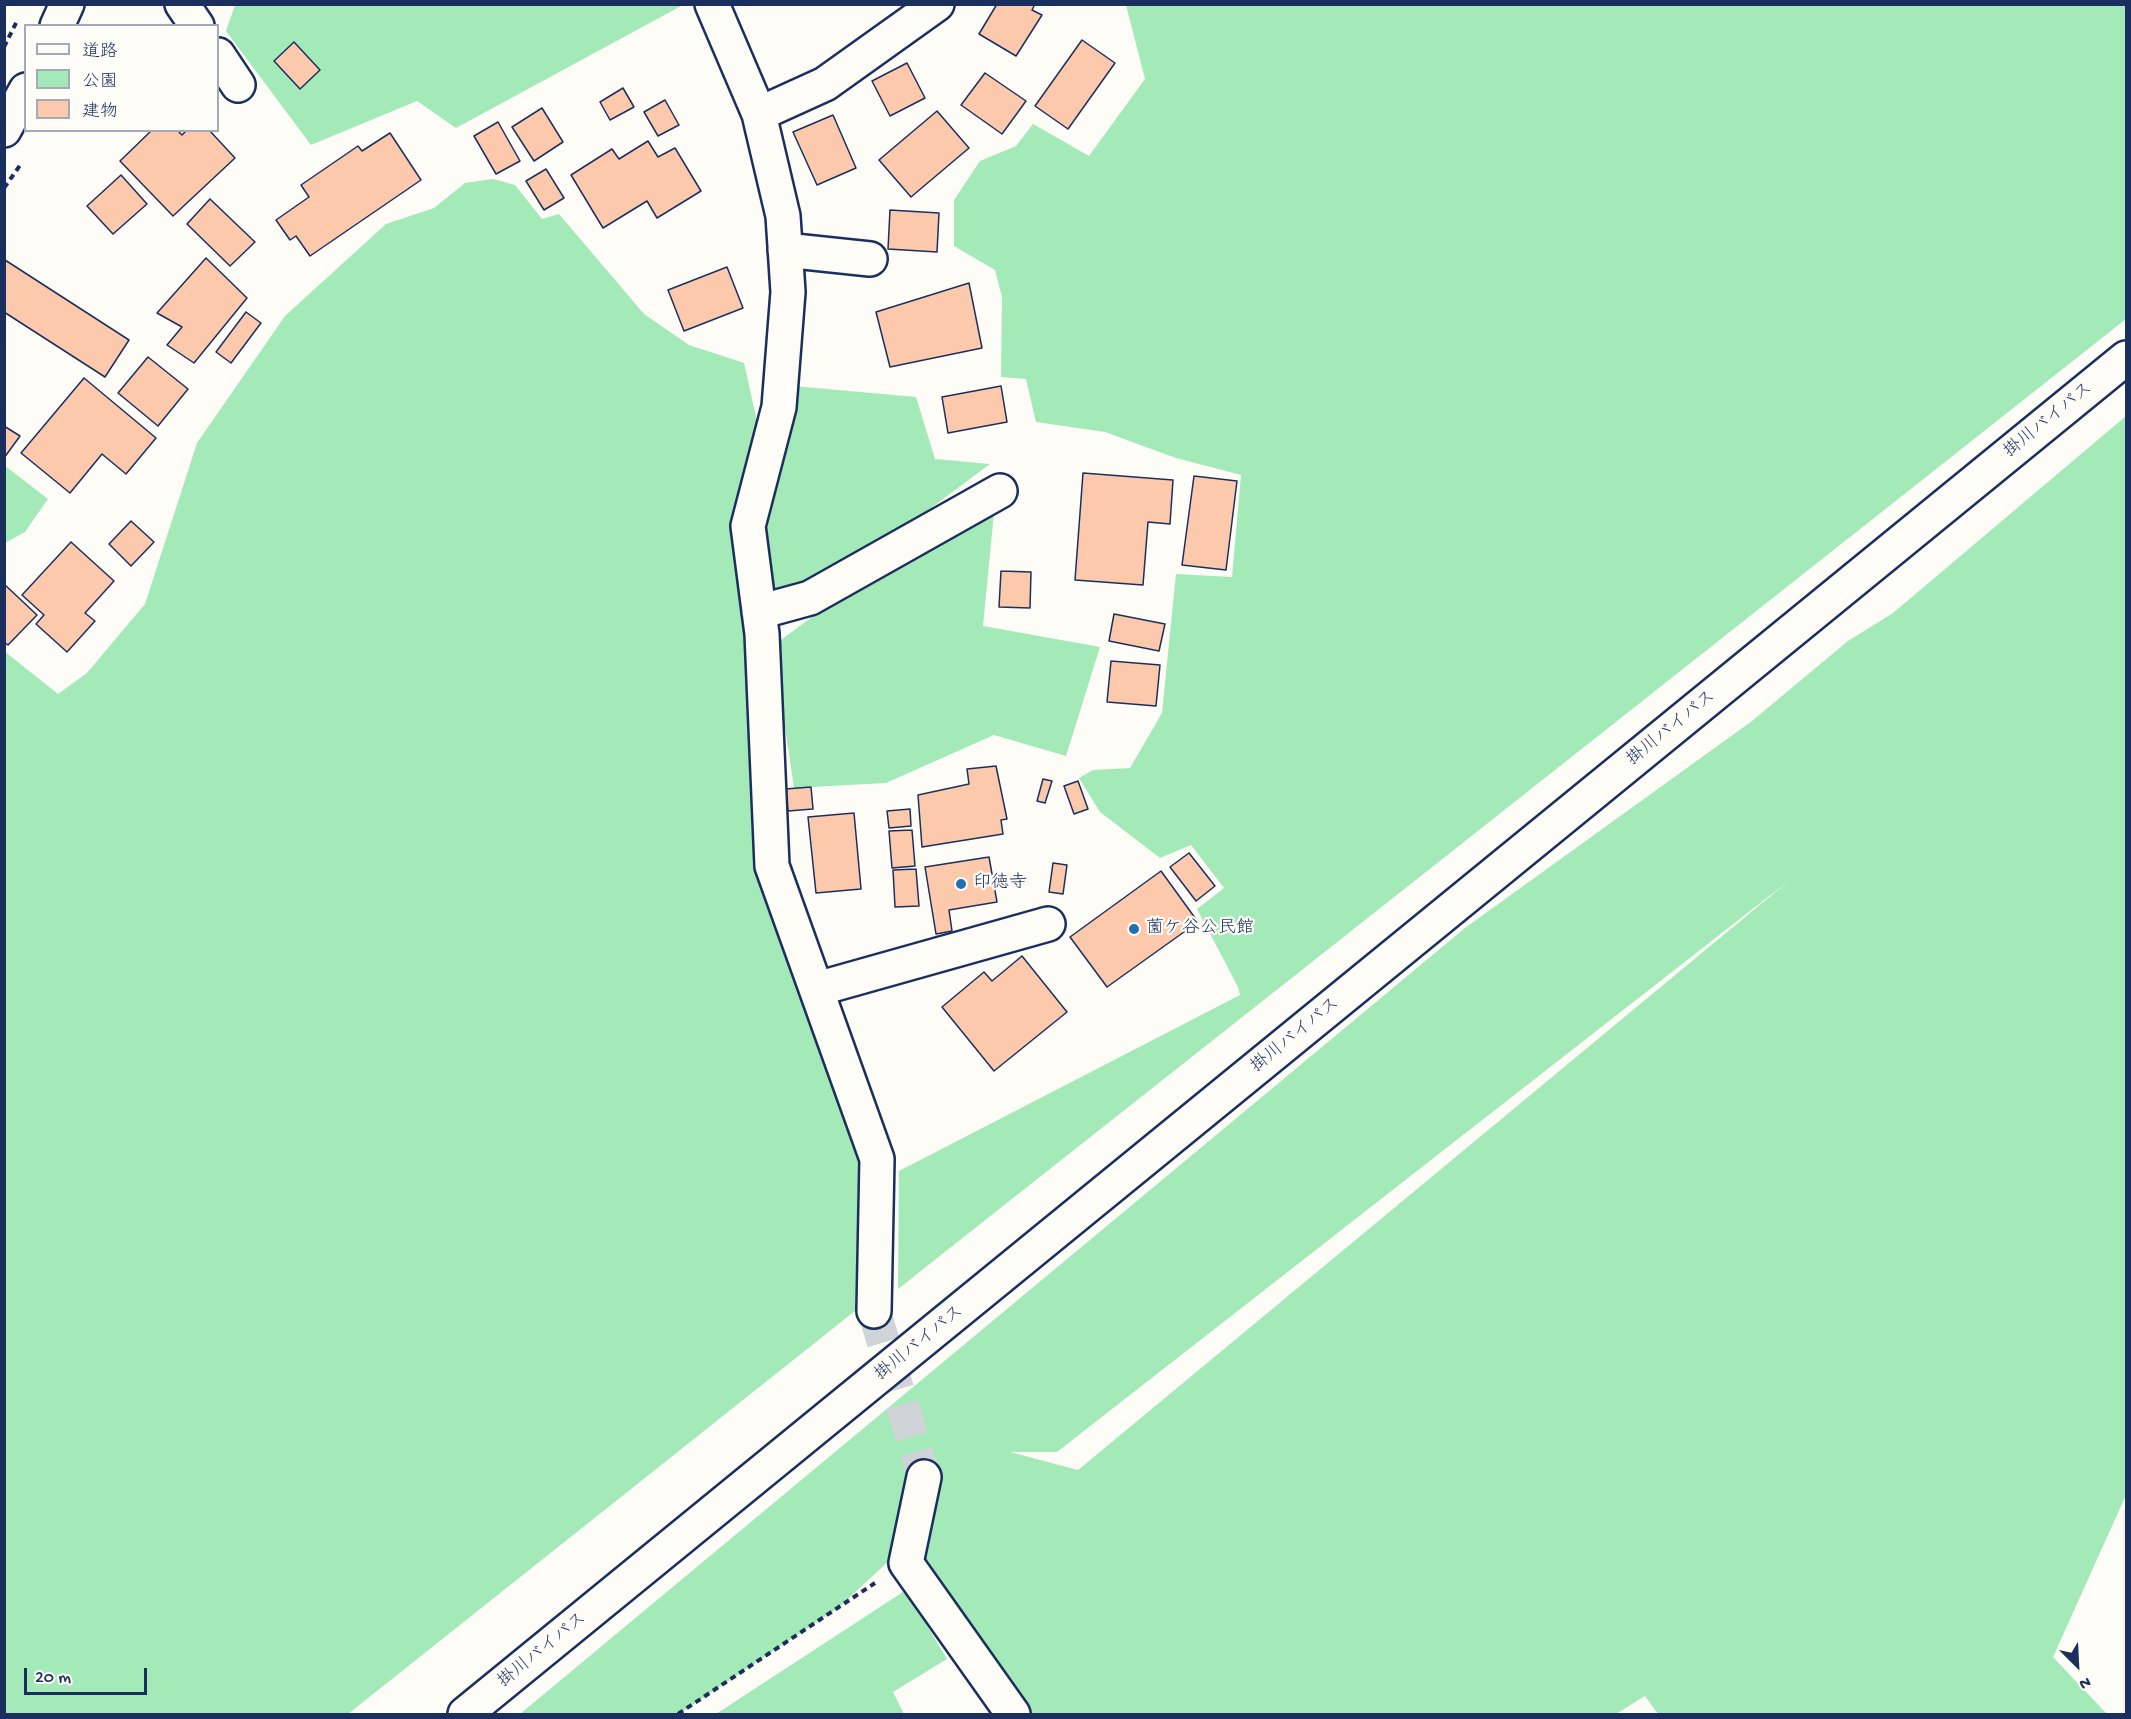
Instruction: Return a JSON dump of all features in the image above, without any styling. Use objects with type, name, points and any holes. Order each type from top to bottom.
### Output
[{"type":"main road","points":[[58,24],[67,4]]},
{"type":"main road","points":[[182,4],[196,24]]},
{"type":"main road","points":[[712,4],[759,114],[783,216],[788,292],[779,407],[748,526],[762,646],[772,866],[877,1159],[874,1311]]},
{"type":"main road","points":[[759,114],[825,84],[937,4]]},
{"type":"main road","points":[[219,56],[238,85]]},
{"type":"main road","points":[[4,130],[24,94]]},
{"type":"main road","points":[[785,250],[870,259]]},
{"type":"main road","name":"掛川バイパス","points":[[465,1714],[2127,358]]},
{"type":"main road","points":[[759,612],[810,598],[1000,491]]},
{"type":"main road","points":[[817,989],[1048,924]]},
{"type":"main road","points":[[924,1477],[906,1563],[1013,1714]]},
{"type":"path","points":[[4,47],[20,15]]},
{"type":"path","points":[[678,1714],[906,1563]]},
{"type":"shaded area","points":[[2126,1507],[2126,1714],[2123,1714],[2123,1511]]},
{"type":"green space","points":[[235,5],[683,5],[456,128],[417,101],[311,145],[226,31]]},
{"type":"green space","points":[[1126,5],[2126,5],[2126,319],[898,1289],[899,1171],[1240,995],[1197,909],[1224,888],[1191,845],[1160,858],[1100,812],[1079,778],[1093,770],[1130,768],[1162,713],[1176,574],[1232,577],[1241,475],[1176,458],[1105,432],[1036,422],[1026,379],[1001,377],[1002,297],[995,270],[954,246],[954,200],[980,161],[1016,146],[1033,124],[1089,156],[1145,79]]},
{"type":"green space","points":[[493,179],[515,185],[542,219],[559,214],[644,314],[689,345],[744,363],[762,444],[772,866],[870,1160],[865,1303],[348,1714],[5,1714],[4,651],[58,694],[87,673],[145,604],[197,443],[285,316],[386,224],[434,208],[465,183]]},
{"type":"green space","points":[[793,386],[916,397],[935,459],[990,464],[762,634],[748,526]]},
{"type":"green space","points":[[2126,416],[2126,1495],[2053,1657],[2107,1714],[1658,1714],[1645,1696],[1616,1714],[1013,1714],[906,1563],[918,1534],[838,1608],[679,1714],[520,1714],[1465,928],[1752,721],[1848,641],[1893,613]],"holes":[[[1791,879],[1078,1470],[1010,1452],[1057,1452]]]},
{"type":"green space","points":[[4,465],[48,499],[25,532],[5,543]]},
{"type":"green space","points":[[972,497],[994,513],[983,626],[1100,647],[1066,756],[994,735],[886,783],[794,788],[773,646]]},
{"type":"green space","points":[[906,1590],[947,1659],[893,1692],[904,1714],[716,1714]]},
{"type":"building","points":[[997,4],[1035,4],[1032,10],[1042,15],[1016,56],[979,34]]},
{"type":"building","points":[[1082,40],[1115,63],[1068,129],[1035,106]]},
{"type":"building","points":[[294,42],[320,70],[300,89],[274,61]]},
{"type":"building","points":[[907,63],[925,98],[890,116],[872,81]]},
{"type":"building","points":[[985,73],[1026,101],[1002,134],[961,105]]},
{"type":"building","points":[[623,88],[634,107],[610,120],[600,102]]},
{"type":"building","points":[[665,100],[679,125],[658,136],[644,112]]},
{"type":"building","points":[[542,108],[563,142],[534,161],[512,127]]},
{"type":"building","points":[[937,111],[969,148],[911,197],[879,160]]},
{"type":"building","points":[[833,115],[856,168],[817,185],[793,132]]},
{"type":"building","points":[[498,122],[520,161],[496,174],[474,136]]},
{"type":"building","points":[[150,132],[179,132],[182,135],[185,132],[211,132],[235,158],[173,216],[120,161]]},
{"type":"building","points":[[390,133],[421,180],[310,256],[296,236],[290,240],[276,220],[309,197],[301,185],[358,146],[362,151]]},
{"type":"building","points":[[648,141],[658,157],[675,148],[701,191],[657,218],[647,201],[603,228],[571,175],[612,149],[619,159]]},
{"type":"building","points":[[546,169],[564,198],[544,210],[526,181]]},
{"type":"building","points":[[121,175],[147,204],[113,234],[87,206]]},
{"type":"building","points":[[210,199],[255,242],[230,266],[187,224]]},
{"type":"building","points":[[890,210],[939,213],[937,252],[888,249]]},
{"type":"building","points":[[206,258],[247,298],[194,363],[167,345],[182,327],[157,313]]},
{"type":"building","points":[[5,260],[129,340],[105,377],[4,312]]},
{"type":"building","points":[[727,267],[743,308],[684,331],[668,290]]},
{"type":"building","points":[[969,283],[982,348],[890,367],[876,312]]},
{"type":"building","points":[[246,312],[261,323],[231,363],[216,352]]},
{"type":"building","points":[[148,357],[188,389],[158,426],[118,393]]},
{"type":"building","points":[[84,378],[156,438],[126,474],[102,454],[70,493],[21,453]]},
{"type":"building","points":[[1001,386],[1007,422],[948,433],[942,397]]},
{"type":"building","points":[[4,426],[20,436],[4,458]]},
{"type":"building","points":[[1083,473],[1173,480],[1170,524],[1148,522],[1143,585],[1075,580]]},
{"type":"building","points":[[1194,476],[1237,481],[1226,570],[1182,565]]},
{"type":"building","points":[[131,521],[154,542],[131,566],[109,544]]},
{"type":"building","points":[[71,542],[114,581],[85,613],[95,621],[67,652],[36,624],[44,615],[22,595]]},
{"type":"building","points":[[1001,571],[1031,572],[1030,608],[999,607]]},
{"type":"building","points":[[4,584],[37,615],[8,645],[4,642]]},
{"type":"building","points":[[1114,614],[1165,624],[1159,651],[1109,641]]},
{"type":"building","points":[[1111,661],[1160,665],[1156,706],[1107,702]]},
{"type":"building","points":[[996,766],[1007,819],[1001,820],[1003,834],[922,847],[918,795],[969,784],[967,769]]},
{"type":"building","points":[[1043,779],[1052,781],[1045,803],[1037,801]]},
{"type":"building","points":[[1078,781],[1088,809],[1074,814],[1064,786]]},
{"type":"building","points":[[811,787],[813,809],[788,811],[785,789]]},
{"type":"building","points":[[910,809],[911,826],[889,828],[887,811]]},
{"type":"building","points":[[854,813],[861,889],[816,893],[808,817]]},
{"type":"building","points":[[912,830],[915,866],[892,868],[889,831]]},
{"type":"building","points":[[1189,853],[1215,886],[1196,901],[1170,867]]},
{"type":"building","name":"印徳寺","points":[[989,857],[997,902],[949,910],[952,931],[936,934],[925,867]]},
{"type":"building","points":[[1053,863],[1067,865],[1063,894],[1049,892]]},
{"type":"building","points":[[916,869],[919,906],[895,907],[893,870]]},
{"type":"building","name":"薗ケ谷公民館","points":[[1161,871],[1198,922],[1107,987],[1070,937]]},
{"type":"building","points":[[1022,956],[1067,1012],[994,1071],[942,1007],[984,972],[992,981]]},
{"type":"tunnel","points":[[874,1311],[924,1477]]},
{"type":"place","name":"印徳寺","points":[[961,884]]},
{"type":"place","name":"薗ケ谷公民館","points":[[1134,929]]}]
